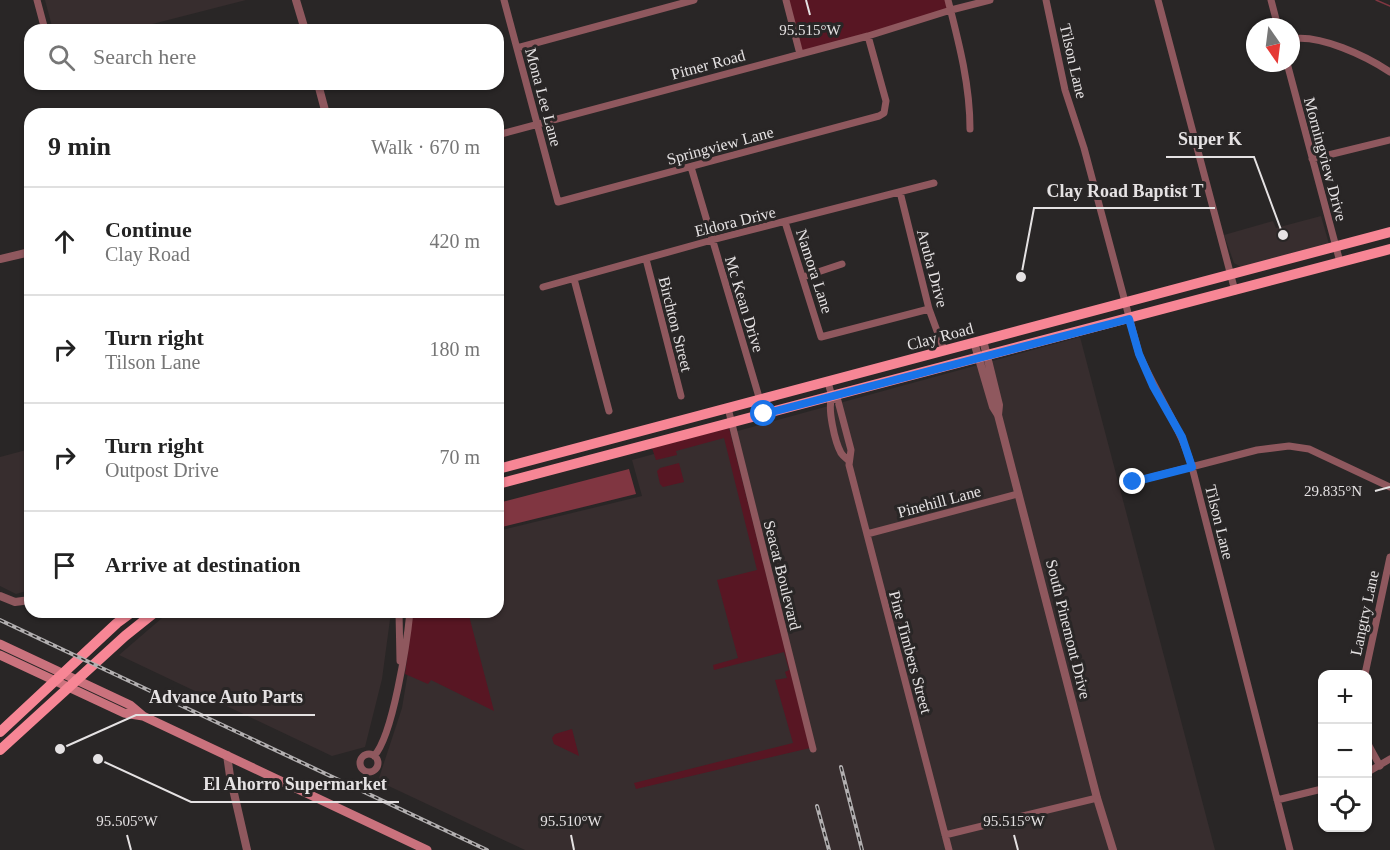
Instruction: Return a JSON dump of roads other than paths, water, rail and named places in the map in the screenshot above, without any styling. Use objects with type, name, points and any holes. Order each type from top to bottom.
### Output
[{"type":"main road","name":"Clay Road","points":[[504,468],[1390,232]]},
{"type":"main road","name":"Clay Road","points":[[504,482],[1390,249]]},
{"type":"main road","points":[[639,432],[642,446]]},
{"type":"main road","points":[[514,465],[518,479]]},
{"type":"main road","points":[[0,732],[124,618]]},
{"type":"main road","points":[[0,750],[148,618]]},
{"type":"main road","points":[[0,644],[130,705],[143,716],[427,850]]},
{"type":"main road","points":[[0,656],[127,714],[143,716]]},
{"type":"street","points":[[36,0],[43,24]]},
{"type":"street","points":[[296,0],[302,24]]},
{"type":"street","name":"Mona Lee Lane","points":[[504,0],[558,202]]},
{"type":"street","points":[[517,48],[694,0]]},
{"type":"street","points":[[786,0],[800,54]]},
{"type":"street","points":[[948,0],[970,101],[970,129]]},
{"type":"street","name":"Pitner Road","points":[[504,133],[868,36],[990,0]]},
{"type":"street","name":"Tilson Lane","points":[[1046,0],[1065,90],[1084,148],[1139,354],[1153,386],[1182,437],[1192,467],[1290,850]]},
{"type":"street","points":[[1158,0],[1235,291]]},
{"type":"street","points":[[1271,0],[1276,18]]},
{"type":"street","name":"Springview Lane","points":[[558,202],[879,116],[885,110],[886,101],[868,36]]},
{"type":"street","points":[[1300,39],[1320,40],[1376,63],[1390,72]]},
{"type":"street","name":"Morningview Drive","points":[[1289,72],[1340,262]]},
{"type":"street","points":[[320,90],[324,108]]},
{"type":"street","points":[[1311,159],[1390,140]]},
{"type":"street","name":"Mc Kean Drive","points":[[691,166],[764,414]]},
{"type":"street","name":"Eldora Drive","points":[[543,288],[712,240],[934,183]]},
{"type":"street","name":"Aruba Drive","points":[[900,192],[929,309],[944,350]]},
{"type":"street","name":"Namora Lane","points":[[785,222],[821,337],[929,309]]},
{"type":"street","points":[[0,260],[24,254]]},
{"type":"street","name":"Birchton Street","points":[[646,259],[681,396]]},
{"type":"street","points":[[803,277],[842,264]]},
{"type":"street","points":[[574,279],[609,411]]},
{"type":"street","name":"South Pinemont Drive","points":[[979,341],[993,407],[998,415],[1097,798],[1113,850]]},
{"type":"street","name":"Pine Timbers Street","points":[[828,382],[832,397],[829,404],[833,424],[841,453],[848,460],[949,850]]},
{"type":"street","name":"Seacat Boulevard","points":[[728,408],[813,749]]},
{"type":"street","points":[[1133,482],[1278,446],[1299,447],[1322,455],[1390,487]]},
{"type":"street","name":"Pinehill Lane","points":[[867,534],[1018,494]]},
{"type":"street","name":"Langtry Lane","points":[[1366,670],[1390,557]]},
{"type":"street","points":[[0,596],[15,602],[24,601]]},
{"type":"street","points":[[399,618],[401,667]]},
{"type":"street","points":[[374,756],[381,748],[391,715],[406,650],[409,618]]},
{"type":"street","points":[[1372,751],[1380,766]]},
{"type":"street","points":[[227,755],[247,850]]},
{"type":"street","points":[[1372,770],[1390,759]]},
{"type":"street","points":[[1277,800],[1318,790]]},
{"type":"street","points":[[945,835],[1097,798]]},
{"type":"waterway","points":[[1376,0],[1390,6]]},
{"type":"railway","points":[[0,620],[487,850]]},
{"type":"railway","points":[[841,767],[862,850]]},
{"type":"railway","points":[[817,806],[829,850]]},
{"type":"place","name":"Super K","points":[[1283,235]]},
{"type":"place","name":"Clay Road Baptist T","points":[[1021,277]]},
{"type":"place","name":"Advance Auto Parts","points":[[60,749]]},
{"type":"place","name":"El Ahorro Supermarket","points":[[98,759]]}]
